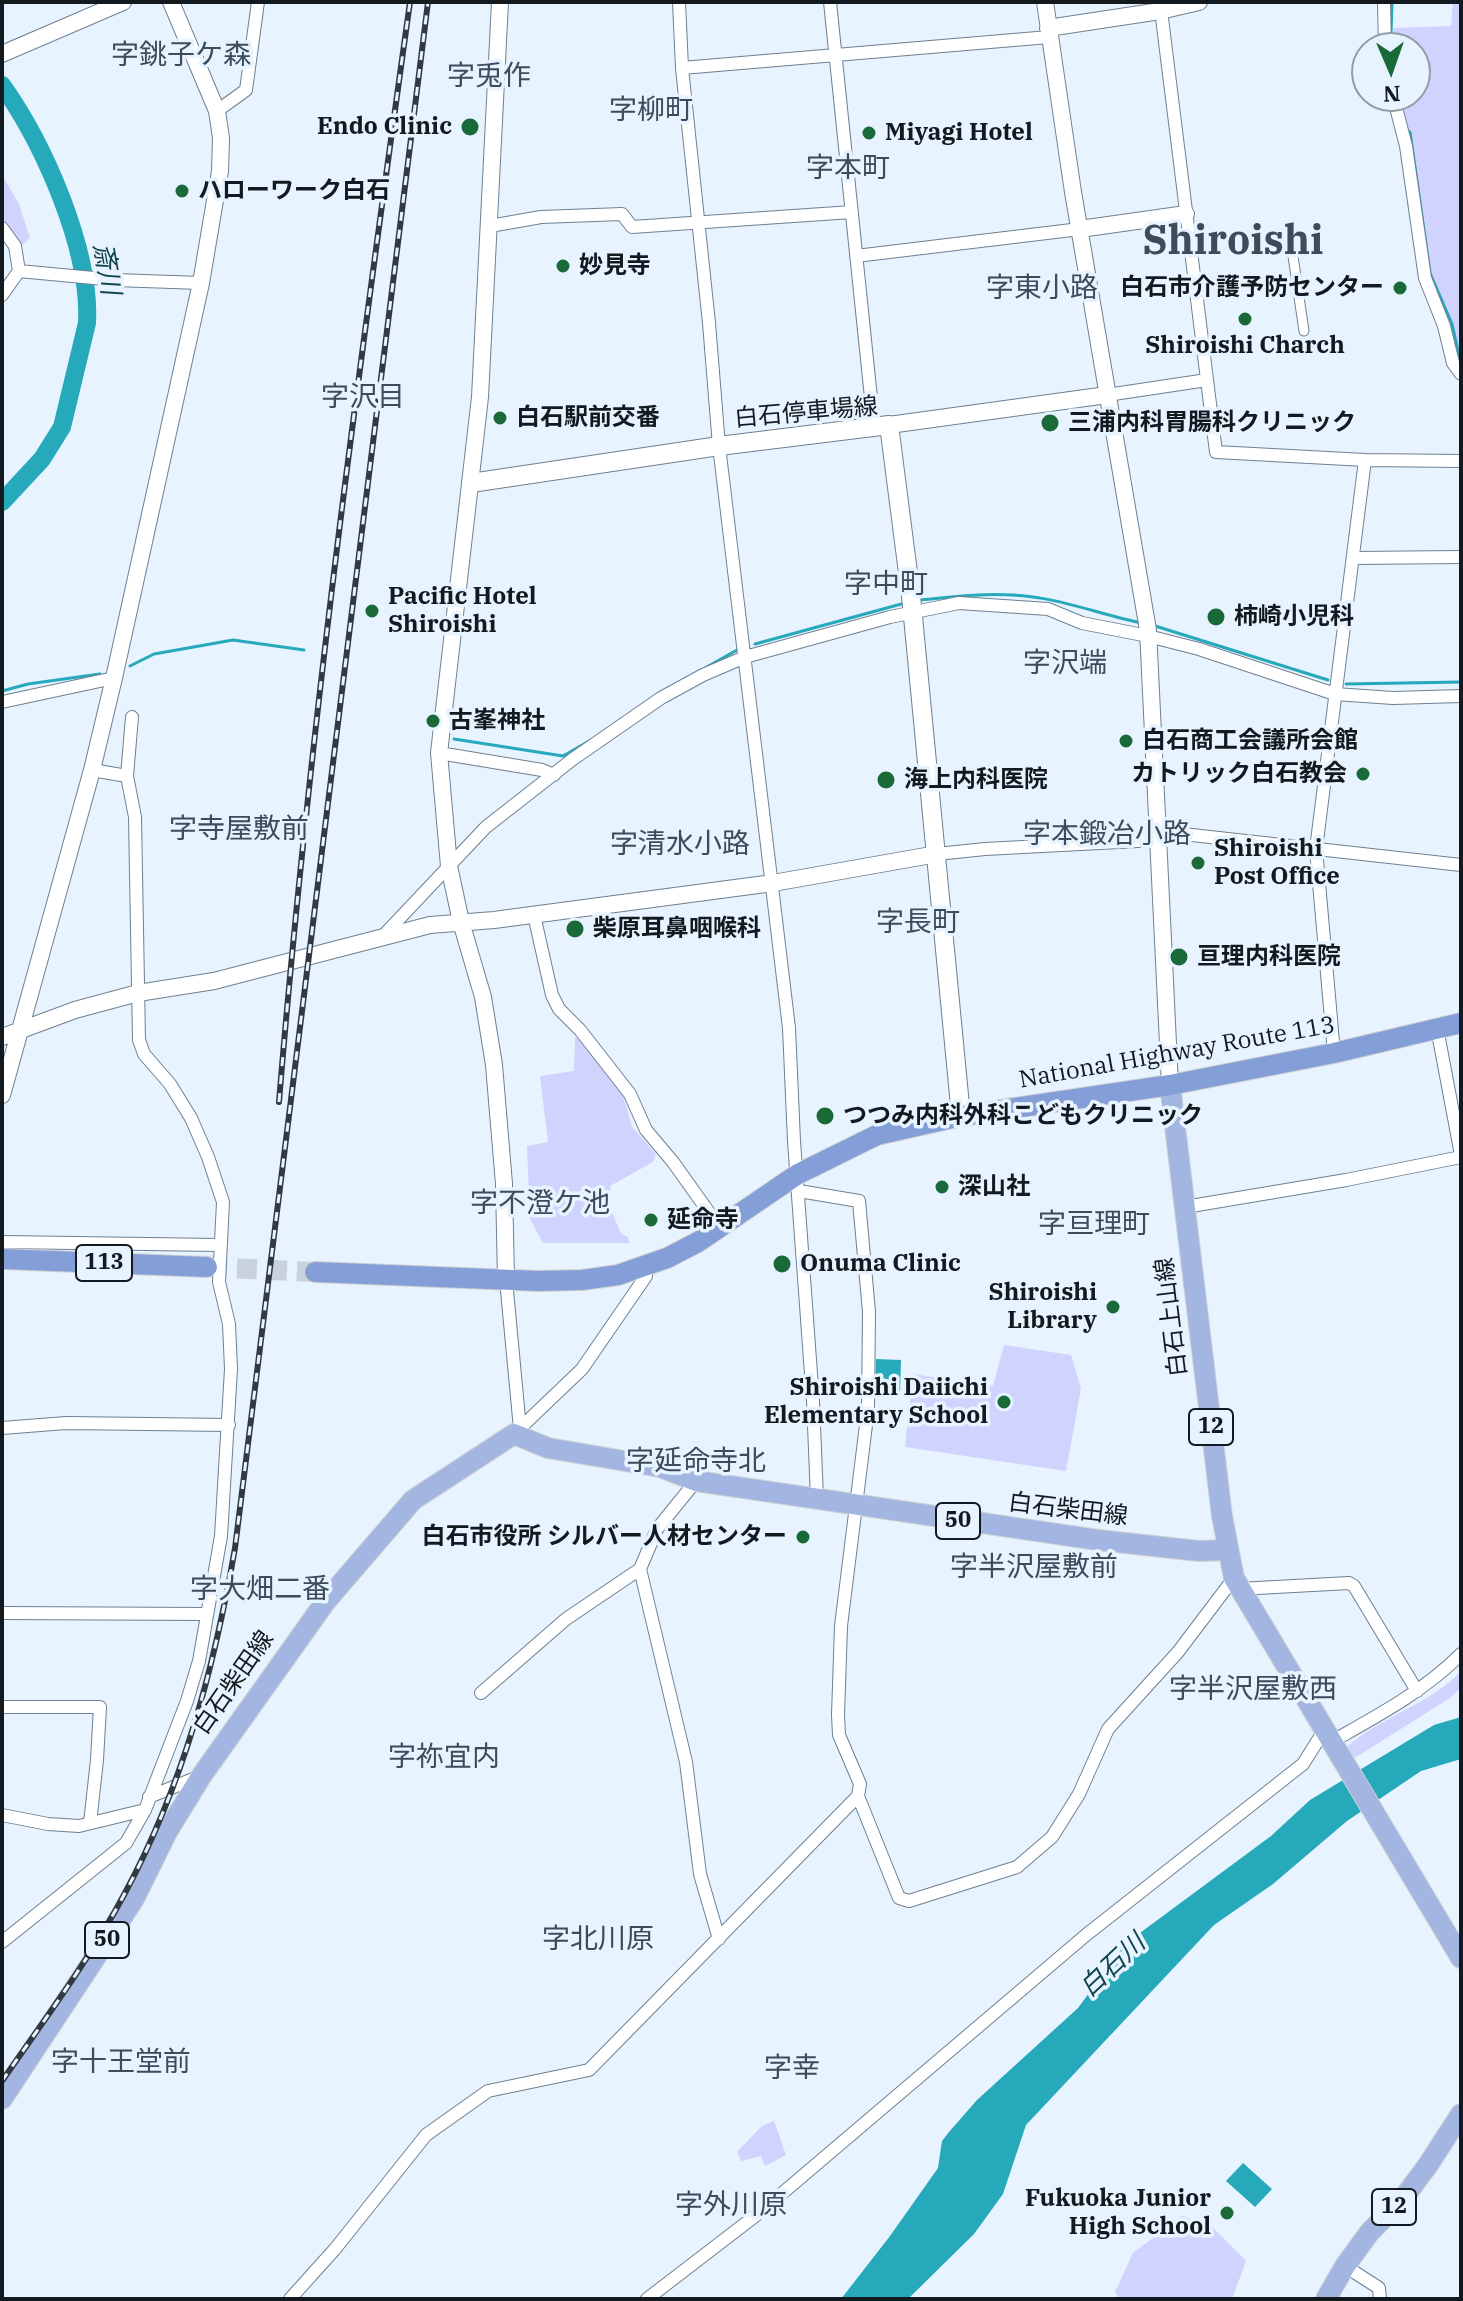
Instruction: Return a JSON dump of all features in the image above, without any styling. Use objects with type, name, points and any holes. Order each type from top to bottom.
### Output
[{"type":"highway","name":"National Highway Route 113","points":[[315,1272],[506,1280],[582,1280],[618,1275],[644,1267],[698,1242],[877,1135],[961,1116],[1170,1085],[1334,1053],[1461,1023]]},
{"type":"highway","name":"113","points":[[2,1259],[207,1267]]},
{"type":"main road","name":"白石停車場線","points":[[471,483],[719,446],[882,426],[912,606],[961,1116]]},
{"type":"main road","name":"白石上山線","points":[[1170,1085],[1227,1550],[1236,1583],[1461,1958]]},
{"type":"main road","name":"白石柴田線","points":[[2,2099],[134,1899],[167,1832],[202,1775],[308,1624],[413,1500],[517,1431],[548,1448],[660,1467],[696,1481],[989,1526],[1199,1551],[1227,1550]]},
{"type":"main road","name":"12","points":[[1326,2299],[1369,2233],[1412,2186],[1461,2114]]},
{"type":"street","points":[[2,54],[123,2]]},
{"type":"street","points":[[2,1095],[92,770],[114,678],[201,283],[220,171],[221,138],[217,111],[171,2]]},
{"type":"street","points":[[217,111],[246,90],[258,2]]},
{"type":"street","points":[[500,2],[480,397],[439,753],[449,866],[461,922],[483,997],[494,1065],[504,1184],[506,1280],[517,1431]]},
{"type":"street","points":[[679,2],[682,68],[719,446],[789,1028],[817,1499]]},
{"type":"street","points":[[830,2],[856,256],[882,426],[1207,380]]},
{"type":"street","points":[[1045,2],[1107,395],[1148,629],[1170,1085]]},
{"type":"street","points":[[682,68],[835,56],[1049,33],[1160,6],[1199,2]]},
{"type":"street","points":[[1384,2],[1385,32]]},
{"type":"street","points":[[1160,6],[1216,452],[1365,460],[1461,461]]},
{"type":"street","points":[[1397,112],[1406,146],[1425,278],[1444,326],[1453,363],[1461,374]]},
{"type":"street","points":[[490,226],[541,217],[622,214],[632,227],[852,212]]},
{"type":"street","points":[[856,256],[1186,214]]},
{"type":"street","points":[[2,228],[15,246],[19,271],[2,295]]},
{"type":"street","points":[[1290,236],[1304,331]]},
{"type":"street","points":[[19,271],[115,280],[201,283]]},
{"type":"street","points":[[1334,1053],[1316,849],[1365,460]]},
{"type":"street","points":[[1354,558],[1461,557]]},
{"type":"street","points":[[382,937],[486,827],[661,698],[745,657],[912,606],[959,603],[1048,609],[1082,623],[1148,629],[1335,694],[1393,698],[1461,696]]},
{"type":"street","points":[[2,702],[114,678]]},
{"type":"street","points":[[2,1942],[126,1843],[145,1810],[199,1661],[221,1536],[229,1425],[229,1324],[219,1282],[223,1202],[191,1118],[170,1084],[144,1054],[139,1040],[135,817],[127,776],[132,717]]},
{"type":"street","points":[[439,753],[542,770],[554,775]]},
{"type":"street","points":[[92,770],[127,776]]},
{"type":"street","points":[[2,1037],[75,1010],[138,993],[214,981],[430,925],[534,915],[773,883],[937,854],[1156,835],[1461,865]]},
{"type":"street","points":[[534,915],[552,995],[559,1009],[580,1030],[630,1094],[646,1130],[720,1228]]},
{"type":"street","points":[[1185,1207],[1461,1156],[1437,1028]]},
{"type":"street","points":[[798,1182],[859,1201],[869,1312],[868,1409],[841,1626],[839,1735],[860,1784],[858,1796],[899,1898],[909,1901],[1017,1867],[1052,1837],[1079,1794],[1108,1729],[1236,1583],[1349,1583],[1354,1586],[1417,1691]]},
{"type":"street","points":[[2,1242],[219,1245]]},
{"type":"street","points":[[517,1431],[582,1369],[634,1298],[646,1276],[644,1267]]},
{"type":"street","points":[[2,1428],[66,1423],[229,1425]]},
{"type":"street","points":[[481,1693],[566,1619],[640,1569],[657,1529],[696,1481]]},
{"type":"street","points":[[640,1569],[686,1762],[700,1874],[719,1939]]},
{"type":"street","points":[[2,1613],[206,1614]]},
{"type":"street","points":[[647,2299],[759,2213],[1086,1935],[1303,1764],[1320,1737],[1331,1742],[1431,1683],[1461,1654]]},
{"type":"street","points":[[2,1707],[100,1707],[90,1823]]},
{"type":"street","points":[[149,1797],[202,1775]]},
{"type":"street","points":[[290,2299],[335,2249],[426,2135],[488,2091],[589,2070],[858,1796]]},
{"type":"street","points":[[2,1815],[48,1824],[79,1826],[145,1810]]},
{"type":"street","points":[[1345,2266],[1379,2288],[1380,2299]]},
{"type":"shaded area","points":[[1453,2],[1461,2],[1461,374],[1425,278],[1396,112],[1431,112],[1431,32],[1393,32],[1394,28],[1451,26]]},
{"type":"shaded area","points":[[2,175],[19,204],[30,238],[21,246],[2,221]]},
{"type":"shaded area","points":[[582,1037],[623,1095],[632,1127],[656,1154],[653,1162],[610,1186],[610,1207],[621,1234],[628,1237],[629,1243],[543,1243],[530,1219],[527,1146],[548,1142],[540,1076],[574,1071],[575,1038]]},
{"type":"shaded area","points":[[1004,1345],[1071,1355],[1081,1388],[1066,1471],[905,1447],[913,1374],[993,1386]]},
{"type":"shaded area","points":[[1461,1671],[1461,1688],[1450,1698],[1353,1759],[1347,1747],[1374,1727],[1435,1693]]},
{"type":"shaded area","points":[[774,2121],[786,2155],[765,2166],[761,2156],[741,2161],[737,2152],[762,2126]]},
{"type":"shaded area","points":[[1182,2216],[1213,2228],[1246,2261],[1232,2299],[1120,2299],[1115,2292],[1133,2253]]},
{"type":"water","points":[[876,1359],[901,1360],[900,1394],[875,1394]]},
{"type":"water","name":"白石川","points":[[1461,1717],[1461,1759],[1421,1771],[1347,1821],[1273,1884],[1214,1925],[1026,2125],[1003,2194],[974,2234],[908,2299],[841,2299],[938,2168],[942,2141],[949,2132],[977,2100],[1078,2008],[1125,1944],[1271,1836],[1310,1800],[1434,1725]]},
{"type":"water","points":[[1243,2163],[1272,2189],[1255,2207],[1226,2181]]},
{"type":"waterway","points":[[1391,32],[1392,2]]},
{"type":"waterway","name":"斎川","points":[[2,85],[34,137],[62,199],[81,263],[87,323],[62,427],[42,459],[2,502]]},
{"type":"waterway","points":[[1410,132],[1430,273],[1452,324],[1461,364]]},
{"type":"waterway","points":[[920,600],[990,595],[1029,596],[1141,623]]},
{"type":"waterway","points":[[755,644],[905,603]]},
{"type":"waterway","points":[[1152,625],[1328,680]]},
{"type":"waterway","points":[[130,666],[154,654],[233,640],[304,650]]},
{"type":"waterway","points":[[705,668],[737,650]]},
{"type":"waterway","points":[[2,691],[28,684],[100,674]]},
{"type":"waterway","points":[[1346,684],[1461,682]]},
{"type":"waterway","points":[[454,739],[563,756],[591,740]]},
{"type":"tunnel","points":[[207,1267],[315,1272]]},
{"type":"railway","points":[[279,1102],[320,689],[410,2]]},
{"type":"railway","points":[[2,2081],[97,1942],[146,1852],[194,1725],[227,1593],[428,2]]},
{"type":"place","name":"Endo Clinic","points":[[470,127]]},
{"type":"place","name":"Miyagi Hotel","points":[[869,133]]},
{"type":"place","name":"ハローワーク白石","points":[[182,191]]},
{"type":"place","name":"妙見寺","points":[[563,266]]},
{"type":"place","name":"白石市介護予防センター","points":[[1400,288]]},
{"type":"place","name":"Shiroishi Charch","points":[[1245,319]]},
{"type":"place","name":"白石駅前交番","points":[[500,418]]},
{"type":"place","name":"三浦内科胃腸科クリニック","points":[[1050,423]]},
{"type":"place","name":"Pacific Hotel Shiroishi","points":[[372,611]]},
{"type":"place","name":"柿崎小児科","points":[[1216,617]]},
{"type":"place","name":"古峯神社","points":[[433,721]]},
{"type":"place","name":"白石商工会議所会館","points":[[1126,741]]},
{"type":"place","name":"カトリック白石教会","points":[[1363,774]]},
{"type":"place","name":"海上内科医院","points":[[886,780]]},
{"type":"place","name":"Shiroishi Post Office","points":[[1198,863]]},
{"type":"place","name":"柴原耳鼻咽喉科","points":[[575,929]]},
{"type":"place","name":"亘理内科医院","points":[[1179,957]]},
{"type":"place","name":"つつみ内科外科こどもクリニック","points":[[825,1116]]},
{"type":"place","name":"深山社","points":[[942,1187]]},
{"type":"place","name":"延命寺","points":[[651,1220]]},
{"type":"place","name":"Onuma Clinic","points":[[782,1264]]},
{"type":"place","name":"Shiroishi Library","points":[[1113,1307]]},
{"type":"place","name":"Shiroishi Daiichi Elementary School","points":[[1004,1402]]},
{"type":"place","name":"白石市役所 シルバー人材センター","points":[[803,1537]]},
{"type":"place","name":"Fukuoka Junior High School","points":[[1227,2213]]},
{"type":"district","name":"字銚子ケ森","points":[[181,56]]},
{"type":"district","name":"字兎作","points":[[489,77]]},
{"type":"district","name":"字柳町","points":[[651,111]]},
{"type":"district","name":"字本町","points":[[848,169]]},
{"type":"district","name":"Shiroishi","points":[[1233,242]]},
{"type":"district","name":"字東小路","points":[[1042,289]]},
{"type":"district","name":"字沢目","points":[[363,398]]},
{"type":"district","name":"字中町","points":[[886,585]]},
{"type":"district","name":"字沢端","points":[[1065,664]]},
{"type":"district","name":"字寺屋敷前","points":[[239,830]]},
{"type":"district","name":"字本鍛冶小路","points":[[1107,835]]},
{"type":"district","name":"字清水小路","points":[[680,845]]},
{"type":"district","name":"字長町","points":[[918,923]]},
{"type":"district","name":"字不澄ケ池","points":[[540,1204]]},
{"type":"district","name":"字亘理町","points":[[1094,1225]]},
{"type":"district","name":"字延命寺北","points":[[696,1462]]},
{"type":"district","name":"字半沢屋敷前","points":[[1034,1568]]},
{"type":"district","name":"字大畑二番","points":[[260,1590]]},
{"type":"district","name":"字半沢屋敷西","points":[[1253,1690]]},
{"type":"district","name":"字祢宜内","points":[[444,1758]]},
{"type":"district","name":"字北川原","points":[[598,1940]]},
{"type":"district","name":"字十王堂前","points":[[121,2063]]},
{"type":"district","name":"字幸","points":[[792,2069]]},
{"type":"district","name":"字外川原","points":[[731,2206]]}]
